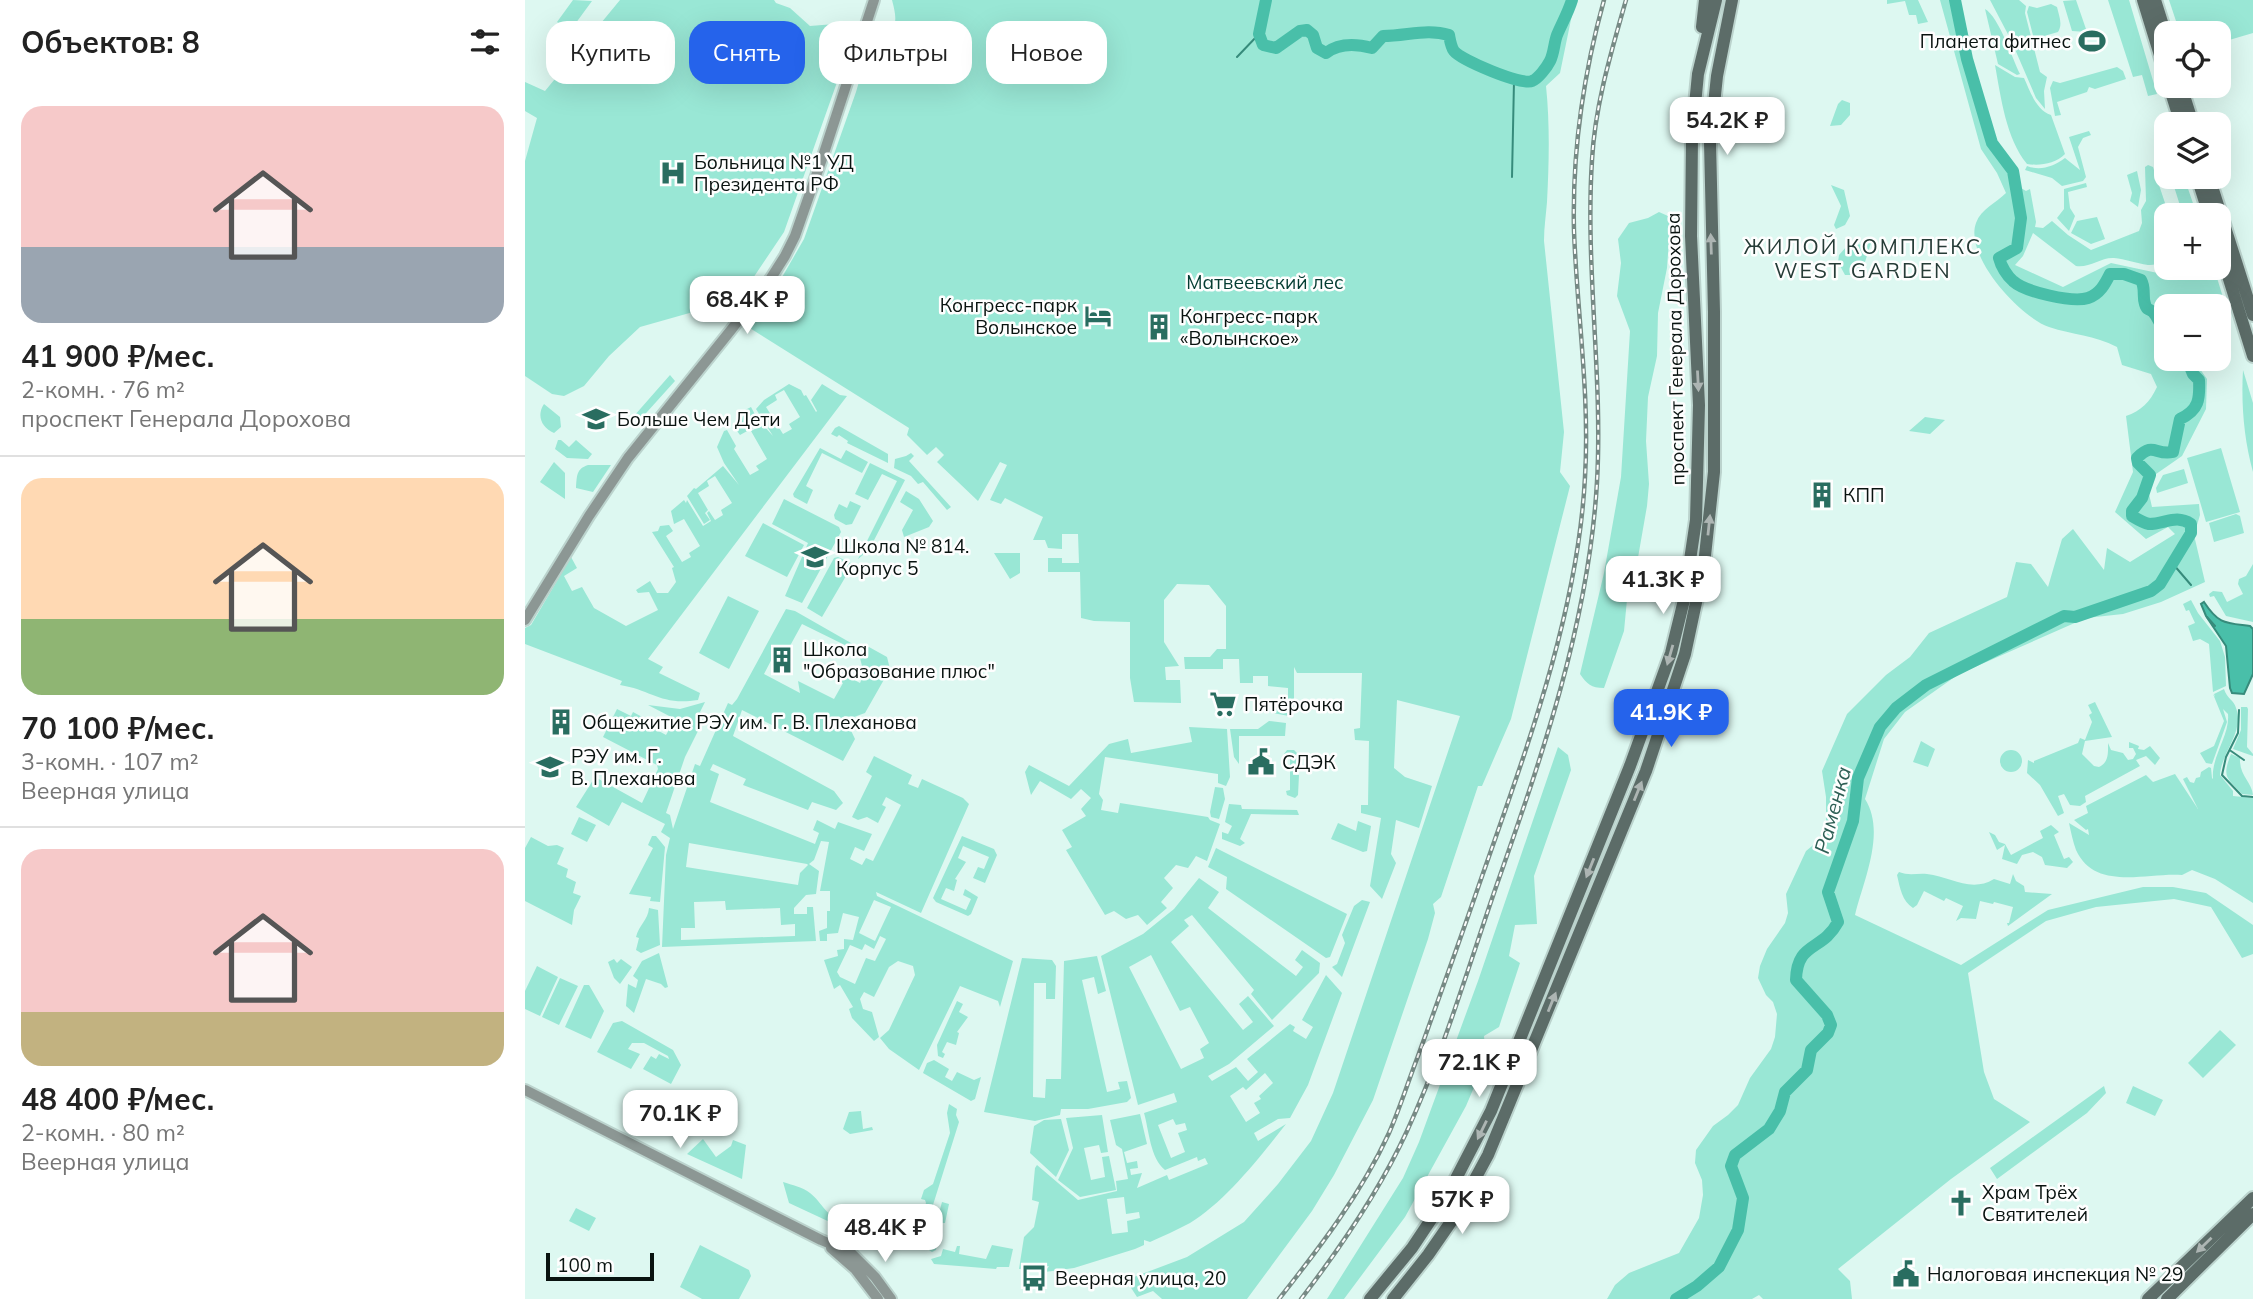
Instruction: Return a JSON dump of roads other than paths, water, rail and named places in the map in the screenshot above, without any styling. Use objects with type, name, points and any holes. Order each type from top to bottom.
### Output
[{"type":"main road","points":[[1698,74],[1706,0]]},
{"type":"main road","name":"проспект Генерала Дорохова","points":[[1370,1299],[1412,1248],[1448,1194],[1491,1111],[1630,766],[1671,653],[1690,563],[1699,470],[1691,177],[1698,74],[1716,0]]},
{"type":"main road","name":"проспект Генерала Дорохова","points":[[1393,1299],[1455,1216],[1488,1155],[1636,796],[1685,654],[1700,591],[1711,509],[1715,392],[1710,142],[1717,76],[1732,0]]},
{"type":"main road","points":[[2143,0],[2154,36]]},
{"type":"main road","points":[[2155,0],[2162,21]]},
{"type":"main road","points":[[2213,189],[2253,316]]},
{"type":"main road","points":[[2229,280],[2253,356]]},
{"type":"main road","points":[[2148,1299],[2253,1198]]},
{"type":"main road","points":[[2167,1299],[2253,1214]]},
{"type":"street","points":[[525,620],[628,458],[731,330],[785,256],[795,236],[824,153],[874,0]]},
{"type":"street","points":[[525,1090],[821,1240],[850,1252],[875,1277],[891,1299]]},
{"type":"street","points":[[821,1240],[855,1269],[878,1299]]},
{"type":"waterway","points":[[1266,0],[1259,34],[1263,45],[1276,48],[1300,31],[1307,30],[1313,35],[1317,48],[1326,53],[1348,45],[1372,48],[1383,36],[1441,33],[1449,35],[1451,45],[1459,55],[1492,71],[1526,82],[1537,78],[1549,64],[1557,35],[1572,0]]},
{"type":"waterway","name":"Раменка","points":[[1955,0],[1967,59],[1992,143],[2013,171],[2021,218],[2017,248],[1999,258],[2005,271],[2013,281],[2028,289],[2072,299],[2088,298],[2096,294],[2110,274],[2124,274],[2141,280],[2146,308],[2154,314]]},
{"type":"waterway","points":[[1237,57],[1259,34]]},
{"type":"waterway","points":[[1512,177],[1514,81]]},
{"type":"waterway","name":"Раменка","points":[[1676,1299],[1697,1286],[1719,1267],[1738,1230],[1743,1198],[1731,1166],[1735,1155],[1769,1129],[1780,1111],[1785,1092],[1807,1070],[1811,1050],[1828,1033],[1831,1025],[1827,1015],[1796,980],[1797,968],[1806,952],[1832,932],[1838,922],[1828,892],[1853,821],[1858,778],[1880,727],[1896,708],[1926,685],[2064,616],[2075,617],[2151,591],[2160,584],[2191,533],[2191,524],[2180,520],[2149,524],[2132,516],[2150,475],[2138,463],[2137,458],[2147,450],[2173,452],[2180,419],[2195,408],[2198,398],[2199,380],[2192,371]]},
{"type":"waterway","points":[[2173,564],[2191,585]]},
{"type":"waterway","points":[[2207,617],[2215,626]]},
{"type":"waterway","points":[[2239,710],[2238,733],[2226,757],[2222,775],[2242,796],[2253,797]]},
{"type":"waterway","points":[[2231,751],[2244,760]]},
{"type":"railway","points":[[1279,1299],[1353,1199],[1393,1124],[1514,784],[1561,631],[1580,528],[1586,446],[1585,385],[1574,231],[1575,172],[1580,114],[1604,0]]},
{"type":"railway","points":[[1301,1299],[1372,1197],[1396,1154],[1420,1101],[1455,1010],[1530,788],[1574,637],[1592,534],[1597,482],[1598,402],[1590,200],[1592,160],[1600,99],[1626,0]]},
{"type":"place","name":"Планета фитнес","points":[[2092,41]]},
{"type":"place","name":"Больница №1 УД Президента РФ","points":[[673,173]]},
{"type":"place","name":"Конгресс-парк Волынское","points":[[1098,316]]},
{"type":"place","name":"Конгресс-парк «Волынское»","points":[[1159,327]]},
{"type":"place","name":"Больше Чем Дети","points":[[596,419]]},
{"type":"place","name":"КПП","points":[[1822,495]]},
{"type":"place","name":"Школа № 814. Корпус 5","points":[[815,557]]},
{"type":"place","name":"Школа \"Образование плюс\"","points":[[782,660]]},
{"type":"place","name":"Пятёрочка","points":[[1223,704]]},
{"type":"place","name":"Общежитие РЭУ им. Г. В. Плеханова","points":[[561,722]]},
{"type":"place","name":"СДЭК","points":[[1261,762]]},
{"type":"place","name":"РЭУ им. Г. В. Плеханова","points":[[550,767]]},
{"type":"place","name":"Храм Трёх Святителей","points":[[1961,1203]]},
{"type":"place","name":"Налоговая инспекция № 29","points":[[1906,1274]]},
{"type":"place","name":"Веерная улица, 20","points":[[1034,1278]]},
{"type":"district","name":"ЖИЛОЙ КОМПЛЕКС WEST GARDEN","points":[[1863,258]]},
{"type":"park label","name":"Матвеевский лес","points":[[1265,282]]}]
